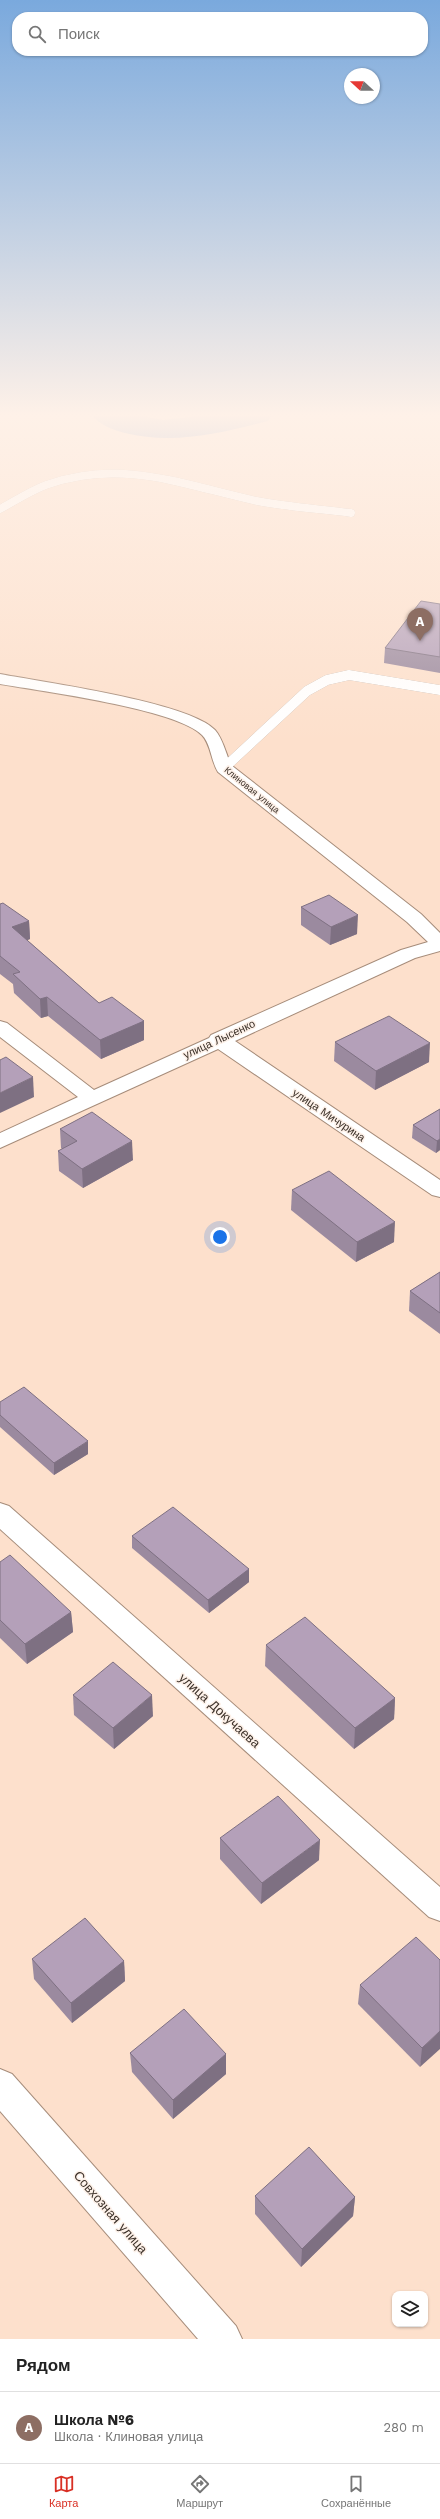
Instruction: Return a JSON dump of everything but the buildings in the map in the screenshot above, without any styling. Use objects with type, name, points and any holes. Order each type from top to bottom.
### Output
[{"type":"street","name":"Клиновая улица","points":[[0,679],[164,711],[193,721],[209,733],[224,768],[414,918],[440,944]]},
{"type":"street","name":"улица Лысенко","points":[[0,1141],[218,1039],[408,954],[440,944]]},
{"type":"street","points":[[0,1027],[92,1098]]},
{"type":"street","name":"улица Мичурина","points":[[218,1039],[440,1190]]},
{"type":"street","name":"улица Докучаева","points":[[0,1513],[440,1907]]},
{"type":"street","name":"Совхозная улица","points":[[0,2086],[223,2339]]},
{"type":"lane","points":[[224,768],[307,691],[327,680],[349,675],[440,690]]},
{"type":"place","name":"Школа №6","points":[[420,641]]}]
